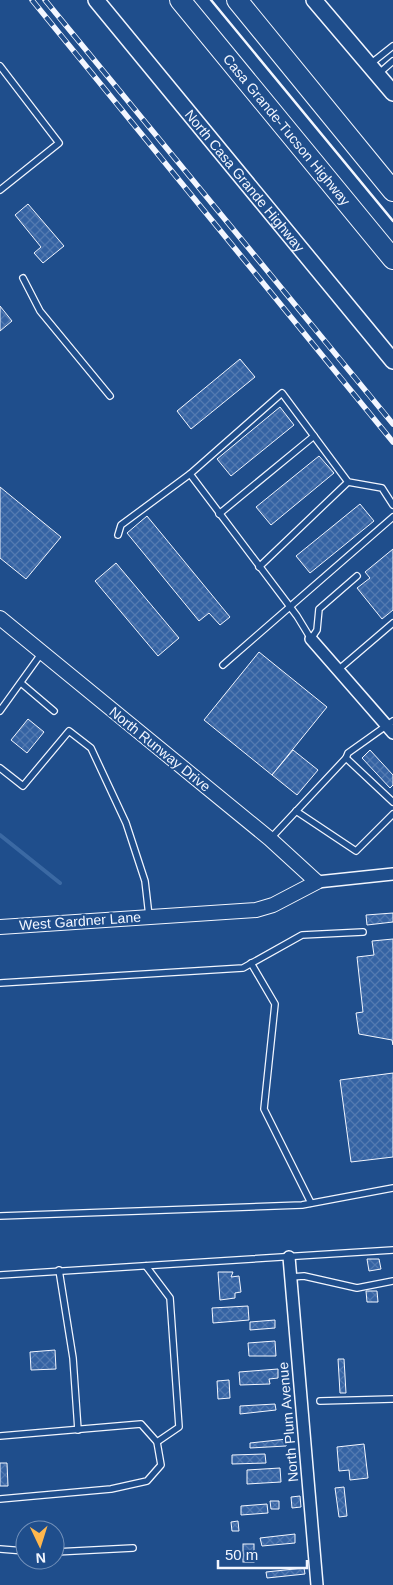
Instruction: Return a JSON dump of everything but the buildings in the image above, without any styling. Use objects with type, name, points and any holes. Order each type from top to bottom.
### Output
[{"type":"highway","name":"Casa Grande-Tucson Highway","points":[[180,0],[393,259]]},
{"type":"highway","points":[[237,0],[393,191]]},
{"type":"main road","name":"North Casa Grande Highway","points":[[96,0],[393,361]]},
{"type":"main road","points":[[314,0],[393,93]]},
{"type":"street","name":"North Runway Drive","points":[[0,618],[270,839],[317,882]]},
{"type":"street","points":[[311,639],[391,727]]},
{"type":"street","name":"West Gardner Lane","points":[[0,927],[256,910],[273,905],[317,882],[393,874]]},
{"type":"street","name":"North Plum Avenue","points":[[289,1257],[317,1585]]},
{"type":"lane","points":[[373,70],[393,46]]},
{"type":"lane","points":[[373,70],[393,61]]},
{"type":"lane","points":[[0,66],[59,143],[0,190]]},
{"type":"lane","points":[[23,278],[40,311],[110,396]]},
{"type":"lane","points":[[118,535],[121,525],[190,474],[282,393],[348,482],[382,488],[393,505]]},
{"type":"lane","points":[[219,514],[314,436]]},
{"type":"lane","points":[[190,474],[311,639],[317,630],[319,609],[357,576]]},
{"type":"lane","points":[[259,567],[348,482]]},
{"type":"lane","points":[[223,666],[393,517]]},
{"type":"lane","points":[[338,670],[393,623]]},
{"type":"lane","points":[[0,711],[42,652]]},
{"type":"lane","points":[[20,683],[54,711]]},
{"type":"lane","points":[[270,839],[346,758],[348,753],[391,727]]},
{"type":"lane","points":[[0,768],[23,786],[69,731],[91,748],[129,830],[145,881],[149,916]]},
{"type":"lane","points":[[346,758],[393,802]]},
{"type":"lane","points":[[296,811],[356,851],[393,814]]},
{"type":"lane","points":[[0,983],[243,968],[302,935],[363,932]]},
{"type":"lane","points":[[251,963],[275,1004],[264,1109],[311,1203]]},
{"type":"lane","points":[[0,1216],[311,1203],[393,1188]]},
{"type":"lane","points":[[0,1275],[393,1250]]},
{"type":"lane","points":[[146,1266],[170,1298],[179,1426],[158,1442]]},
{"type":"lane","points":[[60,1270],[74,1358],[78,1430]]},
{"type":"lane","points":[[291,1277],[304,1276],[356,1288],[393,1281]]},
{"type":"lane","points":[[320,1401],[393,1399]]},
{"type":"lane","points":[[0,1436],[140,1424],[158,1442],[161,1465],[147,1481],[111,1489],[0,1499]]},
{"type":"lane","points":[[65,1551],[133,1548]]},
{"type":"lane","points":[[0,1549],[15,1550]]},
{"type":"waterway","points":[[0,835],[60,883]]},
{"type":"railway","points":[[32,0],[393,442]]},
{"type":"railway","points":[[45,0],[393,424]]},
{"type":"wall","points":[[211,0],[393,221]]}]
